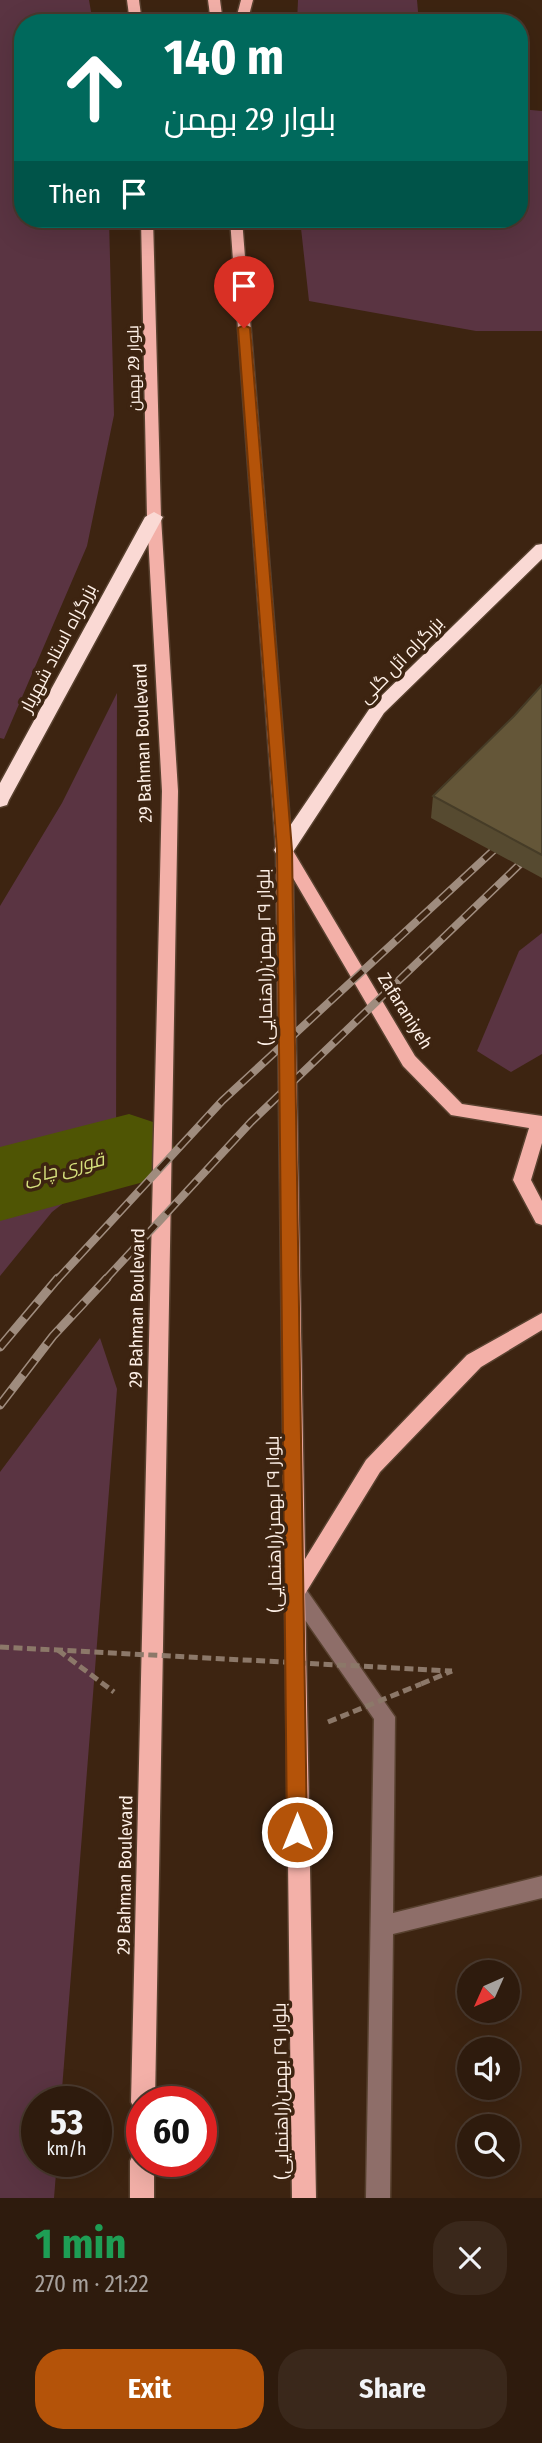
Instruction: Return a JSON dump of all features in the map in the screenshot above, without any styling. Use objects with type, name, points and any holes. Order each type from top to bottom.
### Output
[{"type":"highway","name":"بزرگراه استاد شهریار","points":[[0,800],[153,517]]},
{"type":"highway","name":"بزرگراه ائل گلی","points":[[284,850],[378,709],[542,549]]},
{"type":"main road","name":"بلوار 29 بهمن","points":[[147,228],[153,517]]},
{"type":"main road","points":[[237,228],[284,850]]},
{"type":"main road","name":"29 Bahman Boulevard","points":[[144,2086],[170,790],[153,517]]},
{"type":"main road","name":"Zafaraniyeh","points":[[284,850],[409,1060],[457,1110],[541,1124]]},
{"type":"main road","name":"بلوار ٢٩ بهمن(راهنمایی)","points":[[284,850],[304,2198]]},
{"type":"main road","points":[[541,1124],[522,1180],[542,1218]]},
{"type":"main road","points":[[296,1591],[373,1466],[474,1361],[542,1321]]},
{"type":"main road","points":[[142,2177],[142,2198]]},
{"type":"street","points":[[296,1591],[385,1717],[378,2198]]},
{"type":"street","points":[[382,1926],[542,1886]]},
{"type":"path","points":[[0,1647],[452,1671],[328,1722]]},
{"type":"path","points":[[58,1650],[151,1719]]},
{"type":"shaded area","points":[[0,0],[89,0],[91,14],[14,14],[14,228],[109,228],[114,415],[87,546],[4,739],[0,738]]},
{"type":"shaded area","points":[[298,0],[417,0],[418,14],[297,14]]},
{"type":"shaded area","points":[[528,110],[542,111],[542,331],[476,331],[309,301],[301,228],[528,228]]},
{"type":"shaded area","points":[[117,693],[116,1162],[52,1212],[0,1276],[0,906],[62,803]]},
{"type":"shaded area","points":[[542,933],[542,1054],[511,1072],[477,1051],[519,951]]},
{"type":"shaded area","points":[[100,1338],[117,1389],[62,2086],[21,2086],[21,2177],[56,2177],[54,2198],[0,2198],[0,1472]]},
{"type":"building","points":[[542,685],[542,855],[433,796]]},
{"type":"waterway","name":"قوری چای","points":[[0,1184],[129,1151]]},
{"type":"railway","points":[[57,1280],[222,1101],[508,837]]},
{"type":"railway","points":[[105,1280],[251,1122],[542,843]]},
{"type":"railway","points":[[0,1347],[58,1278]]},
{"type":"railway","points":[[0,1405],[53,1336],[107,1278]]},
{"type":"route","points":[[244,328],[284,850],[296,1591],[297,1832]]}]
